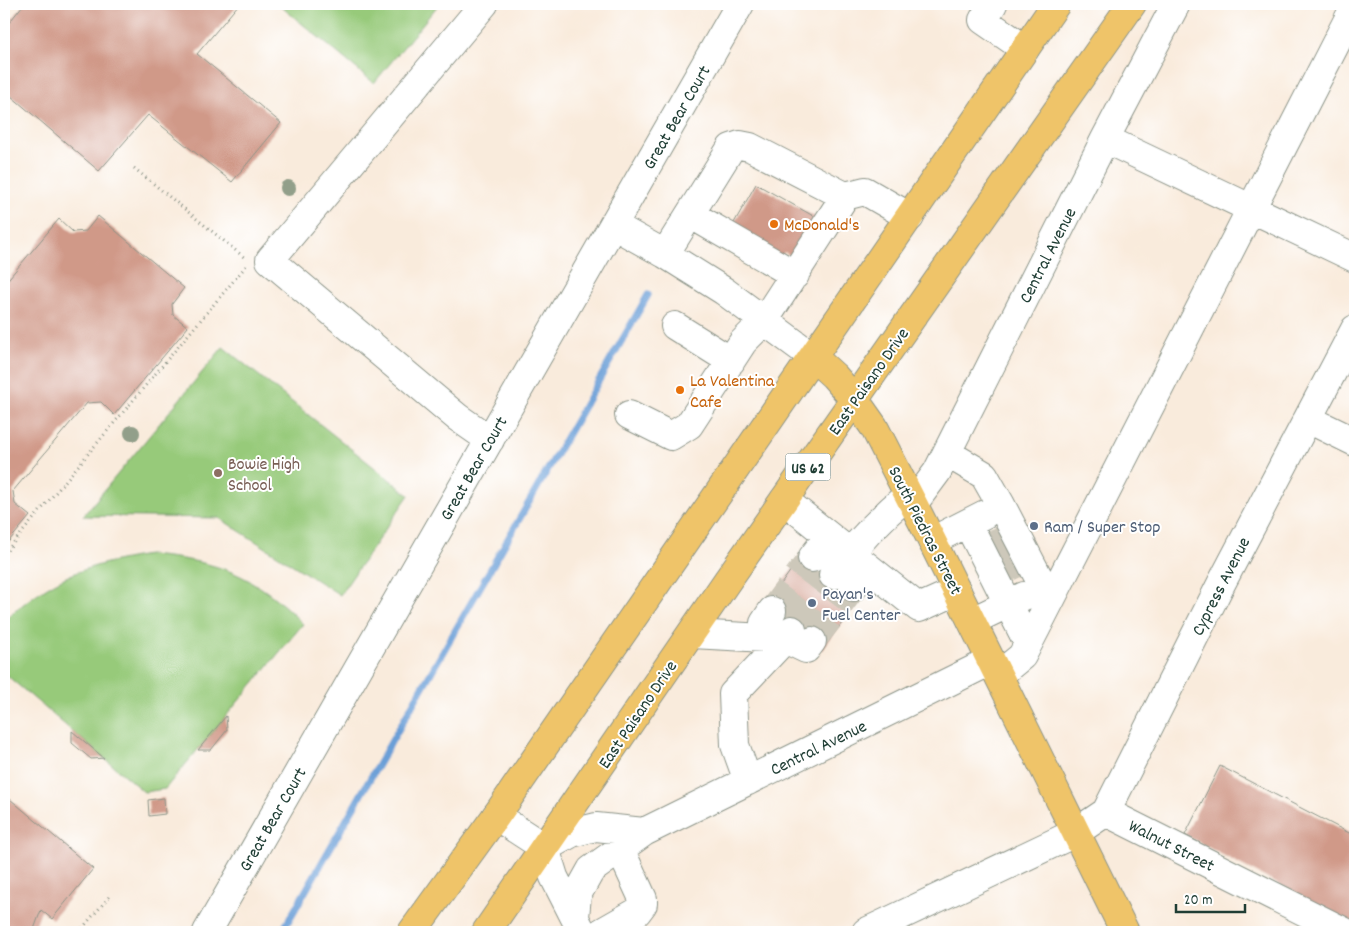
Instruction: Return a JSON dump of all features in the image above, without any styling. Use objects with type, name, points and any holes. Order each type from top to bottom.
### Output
[{"type":"main road","points":[[412,932],[496,816],[1056,4]]},
{"type":"main road","name":"East Paisano Drive","points":[[486,932],[784,500],[1132,4]]},
{"type":"main road","name":"South Piedras Street","points":[[813,357],[834,376],[855,400],[874,427],[958,591],[1125,932]]},
{"type":"street","points":[[484,4],[270,260],[457,416],[490,440]]},
{"type":"street","name":"Great Bear Court","points":[[207,932],[740,4]]},
{"type":"street","points":[[994,4],[983,20],[1025,49]]},
{"type":"street","name":"Central Avenue","points":[[812,558],[846,564],[887,512],[911,498],[936,475],[1105,139],[1176,4]]},
{"type":"street","name":"Central Avenue","points":[[579,925],[577,895],[591,870],[644,832],[748,781],[1022,656],[1048,589],[1251,210],[1355,6]]},
{"type":"street","points":[[1105,139],[1355,258]]},
{"type":"street","points":[[665,254],[730,148],[740,145],[750,147],[845,196],[865,191],[910,217]]},
{"type":"street","points":[[629,416],[671,436],[689,425],[743,342],[764,321],[845,196]]},
{"type":"street","points":[[690,214],[795,275]]},
{"type":"street","name":"South Piedras Street","points":[[613,225],[665,254],[724,291],[813,357]]},
{"type":"street","points":[[676,326],[731,361]]},
{"type":"street","name":"Cypress Avenue","points":[[866,932],[1075,833],[1106,812],[1222,582],[1355,329]]},
{"type":"street","points":[[1308,419],[1355,442]]},
{"type":"street","points":[[947,452],[984,475],[1002,505],[999,541],[1012,566],[1048,589]]},
{"type":"street","points":[[784,500],[846,564],[919,608],[958,591]]},
{"type":"street","points":[[932,541],[1002,505]]},
{"type":"street","points":[[968,524],[999,541],[1012,566],[1008,603],[1028,643]]},
{"type":"street","points":[[972,621],[1008,603],[1048,589]]},
{"type":"street","points":[[772,611],[764,623],[797,635]]},
{"type":"street","points":[[692,634],[797,635]]},
{"type":"street","points":[[748,781],[735,745],[732,694],[797,635]]},
{"type":"street","name":"Walnut Street","points":[[1106,812],[1345,932]]},
{"type":"street","points":[[496,816],[544,848],[554,876],[579,925]]},
{"type":"street","points":[[544,848],[572,833],[596,827],[644,832]]},
{"type":"street","points":[[602,932],[638,912],[643,904],[643,899],[620,849]]},
{"type":"path","points":[[4,554],[250,262],[134,168]]},
{"type":"path","points":[[79,932],[109,897]]},
{"type":"green space","points":[[278,4],[439,4],[374,83]]},
{"type":"green space","points":[[223,347],[409,495],[340,595],[219,518],[83,516]]},
{"type":"green space","points":[[148,555],[194,561],[214,566],[251,581],[285,607],[303,624],[165,789],[144,792],[4,673],[4,621],[37,594],[70,575],[106,563]]},
{"type":"building","points":[[21,4],[239,4],[197,54],[281,123],[232,182],[148,115],[99,171],[4,90],[4,29],[23,5]]},
{"type":"building","name":"McDonald's","points":[[756,184],[817,218],[795,258],[784,252],[781,258],[730,230]]},
{"type":"building","points":[[98,216],[184,288],[172,304],[173,315],[188,327],[114,415],[101,402],[87,403],[13,491],[15,504],[30,516],[4,547],[4,284],[59,219],[73,232],[86,231]]},
{"type":"building","name":"Payan's Fuel Center","points":[[801,556],[861,597],[822,650],[764,608]]},
{"type":"building","points":[[226,716],[227,730],[211,750],[198,750]]},
{"type":"building","points":[[72,731],[104,758],[91,759],[72,743]]},
{"type":"building","points":[[1220,766],[1355,836],[1355,925],[1185,835]]},
{"type":"building","points":[[4,794],[93,869],[52,919],[41,910],[33,932],[4,932]]},
{"type":"building","points":[[164,798],[165,814],[149,816],[148,800]]},
{"type":"waterway","points":[[282,932],[648,295]]},
{"type":"tunnel","points":[[991,545],[1010,536]]},
{"type":"tunnel","points":[[772,611],[812,558]]},
{"type":"tunnel","points":[[1003,570],[1022,561]]},
{"type":"tunnel","points":[[794,627],[833,575]]},
{"type":"tunnel","points":[[812,641],[853,587]]},
{"type":"place","name":"McDonald's","points":[[774,224]]},
{"type":"place","name":"La Valentina Cafe","points":[[680,390]]},
{"type":"place","name":"Bowie High School","points":[[218,473]]},
{"type":"place","name":"Ram / Super Stop","points":[[1034,526]]},
{"type":"place","name":"Payan's Fuel Center","points":[[812,603]]}]
